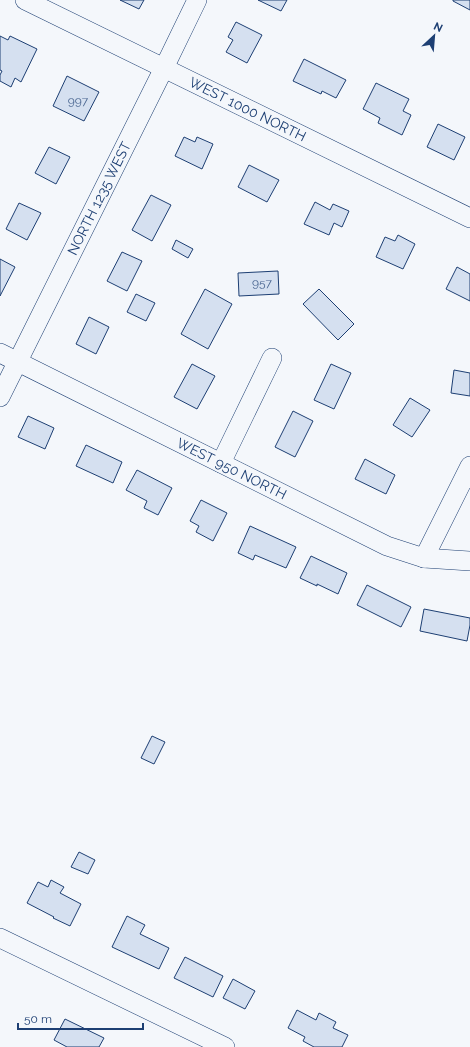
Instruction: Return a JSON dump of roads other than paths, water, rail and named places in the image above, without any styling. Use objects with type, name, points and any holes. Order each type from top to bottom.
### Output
[{"type":"street","name":"WEST 1000 NORTH","points":[[25,0],[470,218]]},
{"type":"street","name":"NORTH 1235 WEST","points":[[0,397],[197,0]]},
{"type":"street","name":"WEST 950 NORTH","points":[[0,353],[387,546],[424,558],[470,561]]},
{"type":"street","points":[[220,463],[272,358]]},
{"type":"street","points":[[424,558],[470,466]]},
{"type":"street","points":[[0,938],[225,1047]]}]
